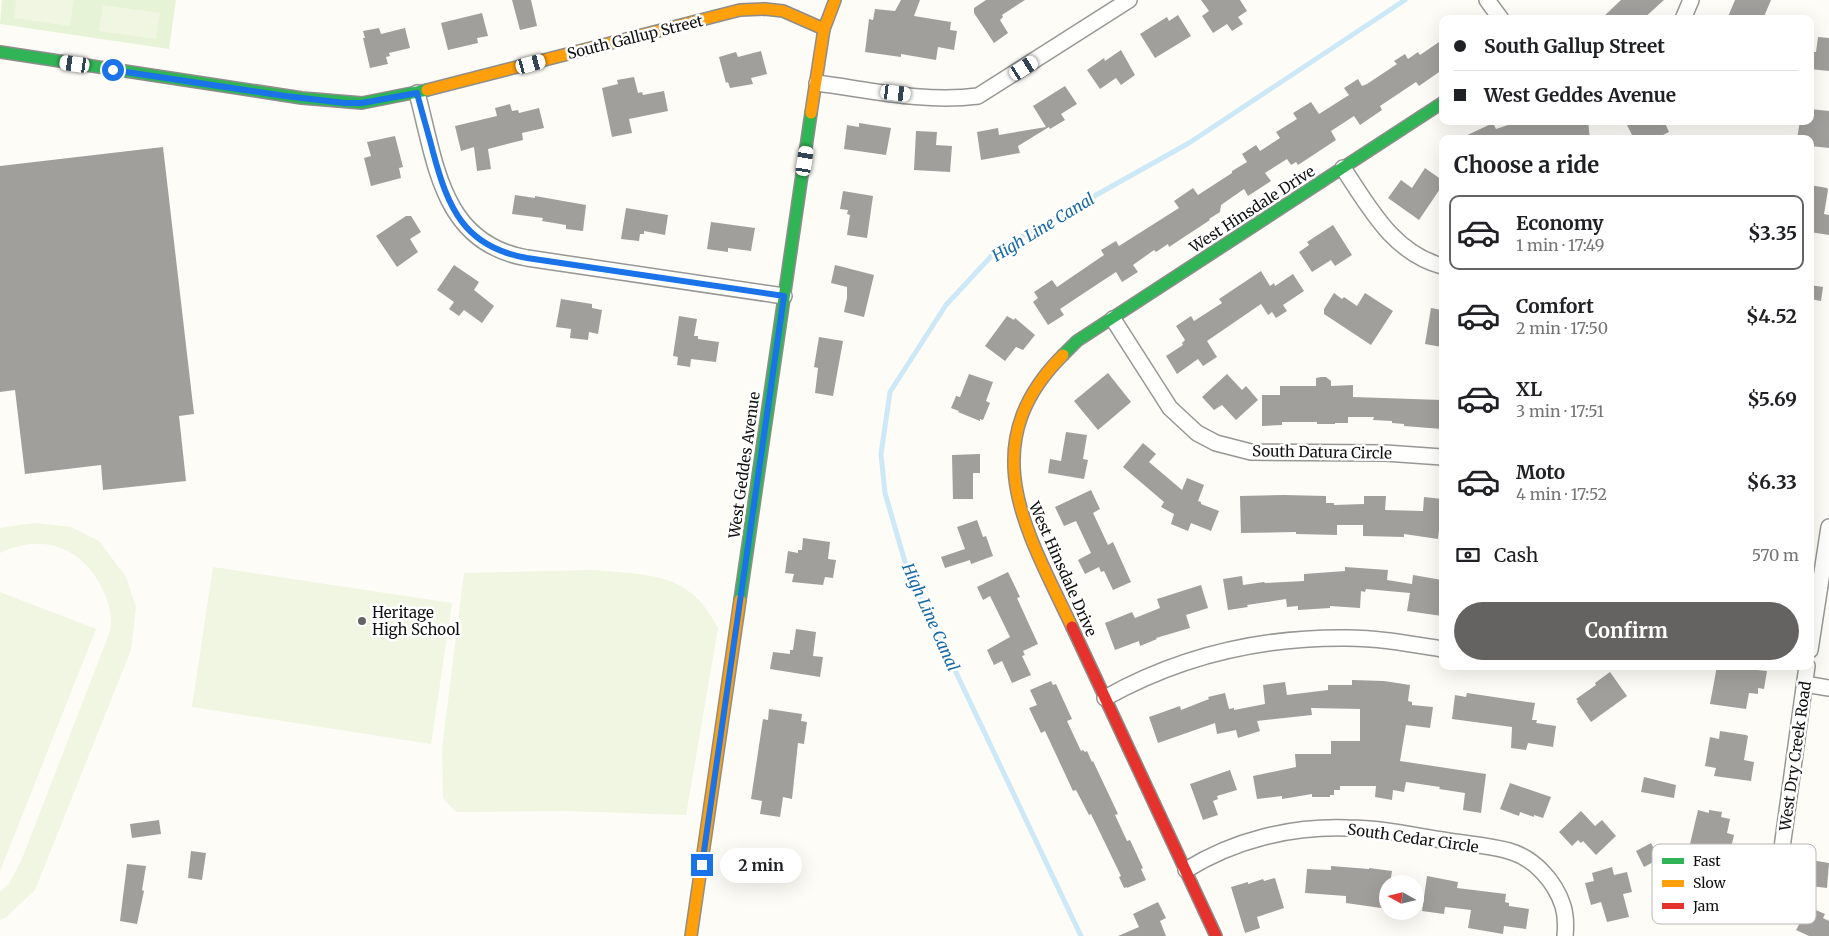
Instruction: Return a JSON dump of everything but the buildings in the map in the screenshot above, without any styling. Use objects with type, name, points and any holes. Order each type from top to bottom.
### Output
[{"type":"street","name":"West Geddes Avenue","points":[[691,936],[824,29],[835,0]]},
{"type":"street","points":[[817,83],[935,98],[958,99],[978,96],[1129,0]]},
{"type":"street","points":[[1487,0],[1498,15]]},
{"type":"street","points":[[1685,15],[1691,0]]},
{"type":"street","name":"South Gallup Street","points":[[0,52],[285,96],[345,103],[362,103],[417,93],[740,10],[765,9],[783,11],[824,29]]},
{"type":"street","points":[[417,93],[442,188],[454,212],[469,230],[493,248],[510,255],[527,258],[784,296]]},
{"type":"street","name":"West Hinsdale Drive","points":[[1216,936],[1021,516],[1014,478],[1015,442],[1022,417],[1040,380],[1077,341],[1439,105]]},
{"type":"street","points":[[1343,168],[1391,236],[1404,248],[1425,260],[1439,265]]},
{"type":"street","name":"South Datura Circle","points":[[1113,319],[1170,408],[1197,433],[1216,443],[1251,452],[1385,453],[1439,458]]},
{"type":"street","points":[[1814,624],[1829,527]]},
{"type":"street","points":[[1105,698],[1174,665],[1209,655],[1261,644],[1301,639],[1348,638],[1387,641],[1439,649]]},
{"type":"street","name":"West Dry Creek Road","points":[[1782,844],[1807,670]]},
{"type":"street","points":[[1805,684],[1829,688]]},
{"type":"street","name":"South Cedar Circle","points":[[1186,870],[1204,858],[1236,845],[1304,829],[1348,828],[1381,830],[1509,851],[1529,861],[1550,880],[1563,907],[1566,936]]},
{"type":"green space","points":[[2,0],[176,0],[169,49],[0,24]]},
{"type":"green space","points":[[16,0],[74,0],[70,26],[14,18]]},
{"type":"green space","points":[[103,5],[160,13],[156,39],[99,31]]},
{"type":"green space","points":[[36,523],[71,527],[99,541],[126,577],[136,607],[131,650],[35,890],[6,917],[0,920],[0,892],[9,884],[22,859],[111,625],[111,617],[104,592],[86,564],[74,555],[61,548],[32,544],[0,553],[0,529]]},
{"type":"green space","points":[[213,567],[452,603],[431,744],[192,707]]},
{"type":"green space","points":[[595,570],[651,576],[681,586],[707,609],[718,628],[686,815],[568,811],[456,812],[443,798],[442,749],[464,573]]},
{"type":"green space","points":[[0,592],[96,629],[0,871]]},
{"type":"waterway","name":"High Line Canal","points":[[1081,936],[907,569],[885,493],[881,454],[890,392],[946,305],[996,251],[1189,143],[1405,0]]},
{"type":"traffic: fast","points":[[0,52],[302,98],[362,103],[427,90]]},
{"type":"traffic: fast","points":[[1063,355],[1077,341],[1439,105]]},
{"type":"traffic: fast","points":[[740,600],[811,113]]},
{"type":"traffic: slow","points":[[811,113],[824,29],[835,0]]},
{"type":"traffic: slow","points":[[427,90],[740,10],[765,9],[783,11],[824,29]]},
{"type":"traffic: slow","points":[[1063,355],[1035,389],[1020,422],[1014,456],[1016,489],[1025,523],[1072,627]]},
{"type":"traffic: slow","points":[[691,936],[740,600]]},
{"type":"traffic: jam","points":[[1072,627],[1216,936]]},
{"type":"place","name":"Heritage High School","points":[[362,621]]},
{"type":"route","points":[[113,70],[285,96],[345,103],[362,103],[417,93],[442,188],[454,212],[469,230],[481,241],[493,248],[510,255],[527,258],[784,296],[702,865]]}]
